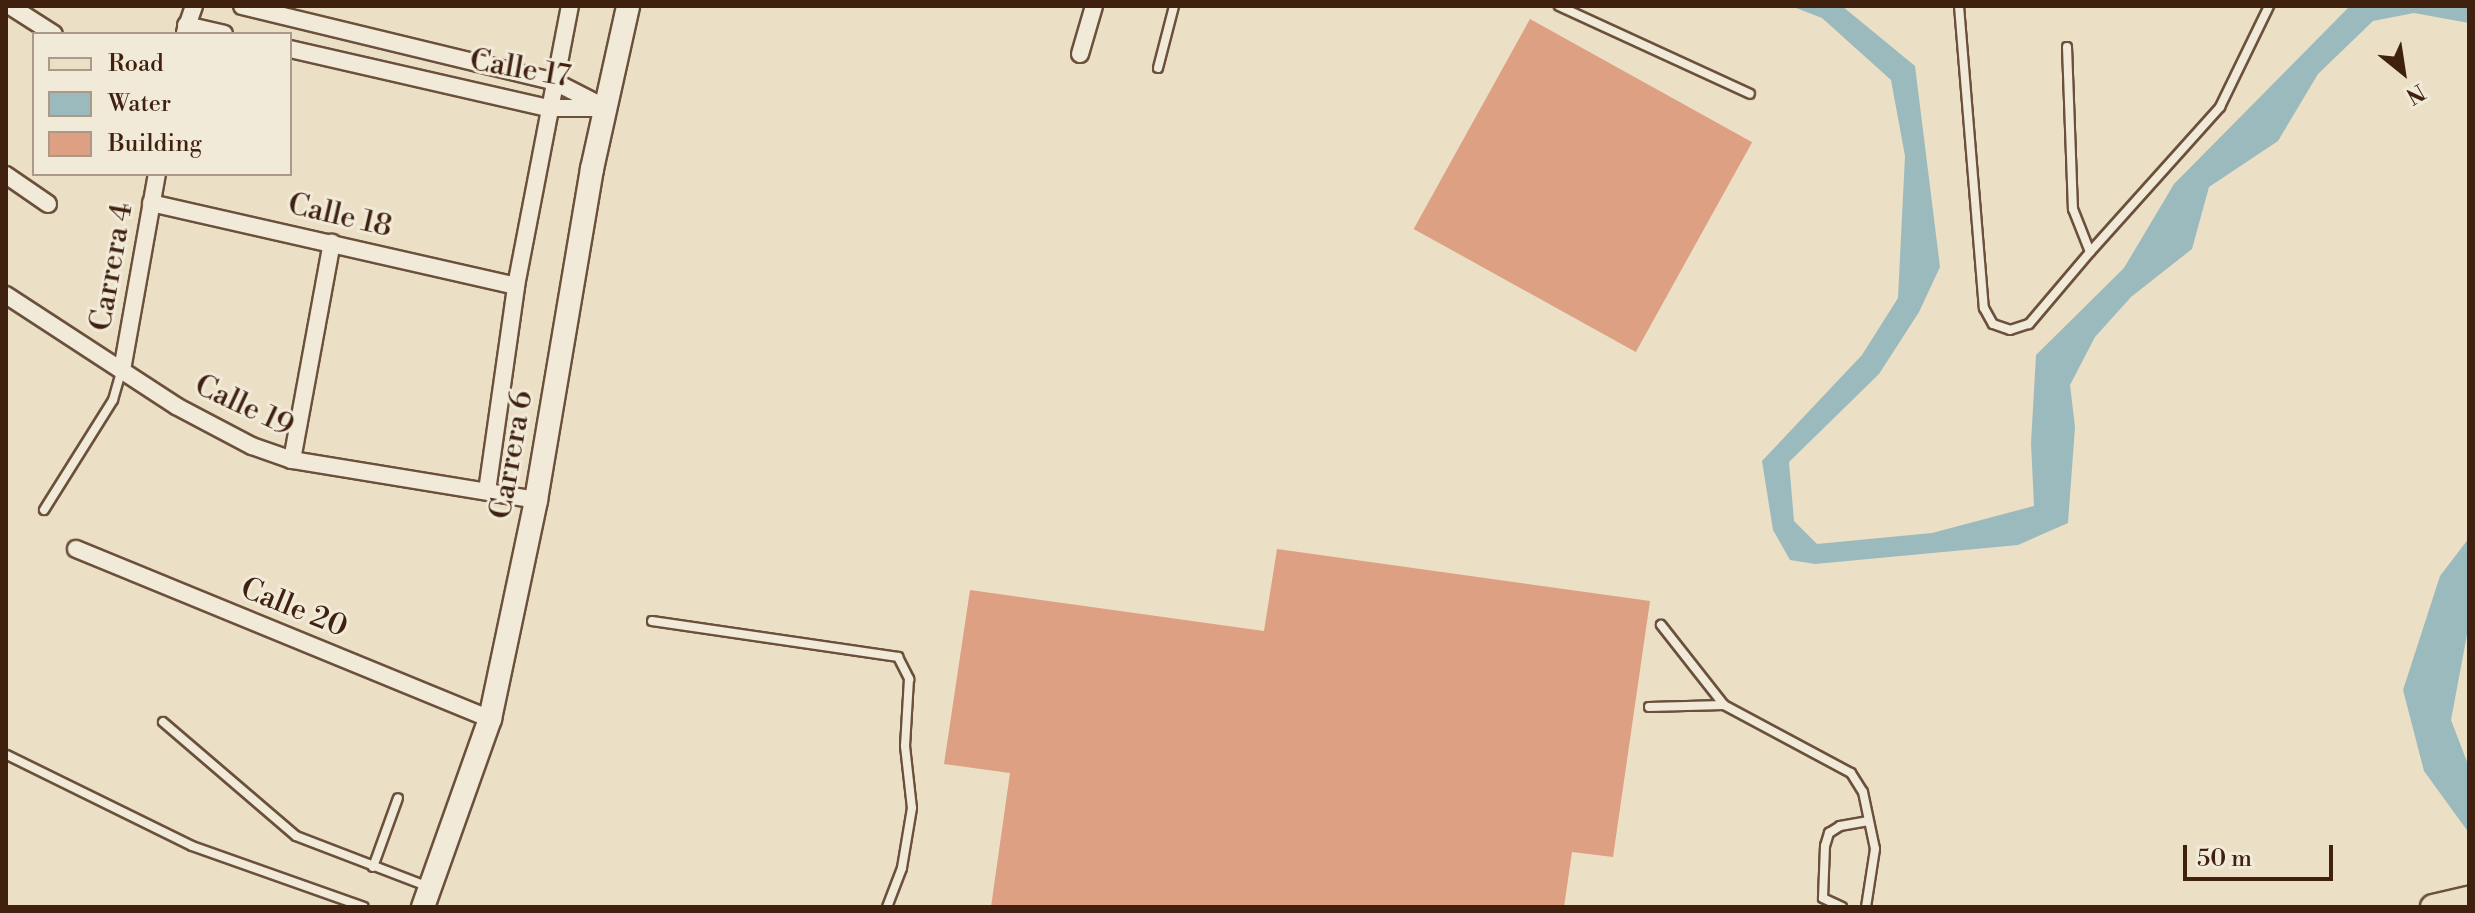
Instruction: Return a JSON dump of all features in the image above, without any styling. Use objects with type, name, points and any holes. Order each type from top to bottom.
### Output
[{"type":"main road","points":[[2433,907],[2469,899]]},
{"type":"street","points":[[10,6],[51,32]]},
{"type":"street","name":"Calle 17","points":[[242,6],[555,82],[606,108]]},
{"type":"street","name":"Carrera 6","points":[[487,491],[516,286],[570,6]]},
{"type":"street","name":"Carrera 6","points":[[426,897],[490,719],[536,500],[606,108],[628,6]]},
{"type":"street","points":[[1080,54],[1094,6]]},
{"type":"street","points":[[187,17],[220,32]]},
{"type":"street","name":"Calle 17","points":[[292,49],[548,108],[606,108]]},
{"type":"street","points":[[6,175],[48,204]]},
{"type":"street","name":"Carrera 4","points":[[122,370],[157,176]]},
{"type":"street","name":"Calle 18","points":[[151,203],[516,286]]},
{"type":"street","points":[[292,460],[332,243]]},
{"type":"street","name":"Calle 19","points":[[6,295],[176,406],[252,446],[292,460],[536,500]]},
{"type":"street","name":"Calle 20","points":[[76,549],[490,719]]},
{"type":"lane","points":[[1158,68],[1174,6]]},
{"type":"lane","points":[[1559,6],[1750,94]]},
{"type":"lane","points":[[1959,6],[1984,308],[1993,324],[2010,330],[2029,324],[2220,107],[2269,6]]},
{"type":"lane","points":[[2067,47],[2073,209],[2090,252]]},
{"type":"lane","points":[[44,510],[113,400],[122,370]]},
{"type":"lane","points":[[652,621],[898,657],[909,679],[905,746],[912,808],[902,868],[887,907]]},
{"type":"lane","points":[[1661,625],[1724,705],[1851,773],[1863,792],[1875,849],[1866,907]]},
{"type":"lane","points":[[1649,707],[1724,705]]},
{"type":"lane","points":[[163,722],[296,836],[373,867],[426,897]]},
{"type":"lane","points":[[7,755],[192,846],[364,907]]},
{"type":"lane","points":[[373,867],[398,798]]},
{"type":"lane","points":[[1842,907],[1823,898],[1825,846],[1829,833],[1840,826],[1869,821]]},
{"type":"water","points":[[1791,6],[1842,6],[1915,66],[1940,267],[1919,312],[1879,374],[1789,462],[1794,521],[1817,544],[1932,533],[2034,506],[2031,443],[2036,355],[2124,268],[2174,184],[2350,6],[2469,6],[2469,23],[2414,13],[2373,21],[2318,74],[2278,141],[2209,187],[2192,249],[2131,297],[2095,337],[2070,385],[2075,427],[2068,523],[2018,545],[1815,564],[1790,560],[1773,530],[1762,461],[1862,355],[1898,298],[1905,156],[1891,80],[1822,18]]},
{"type":"water","points":[[2469,538],[2469,624],[2451,720],[2469,767],[2469,833],[2424,771],[2403,690],[2440,576]]},
{"type":"building","points":[[1530,19],[1752,142],[1636,352],[1414,229]]},
{"type":"building","points":[[1277,549],[1650,601],[1613,857],[1572,852],[1564,907],[991,907],[1010,773],[944,764],[970,590],[1264,631]]}]
